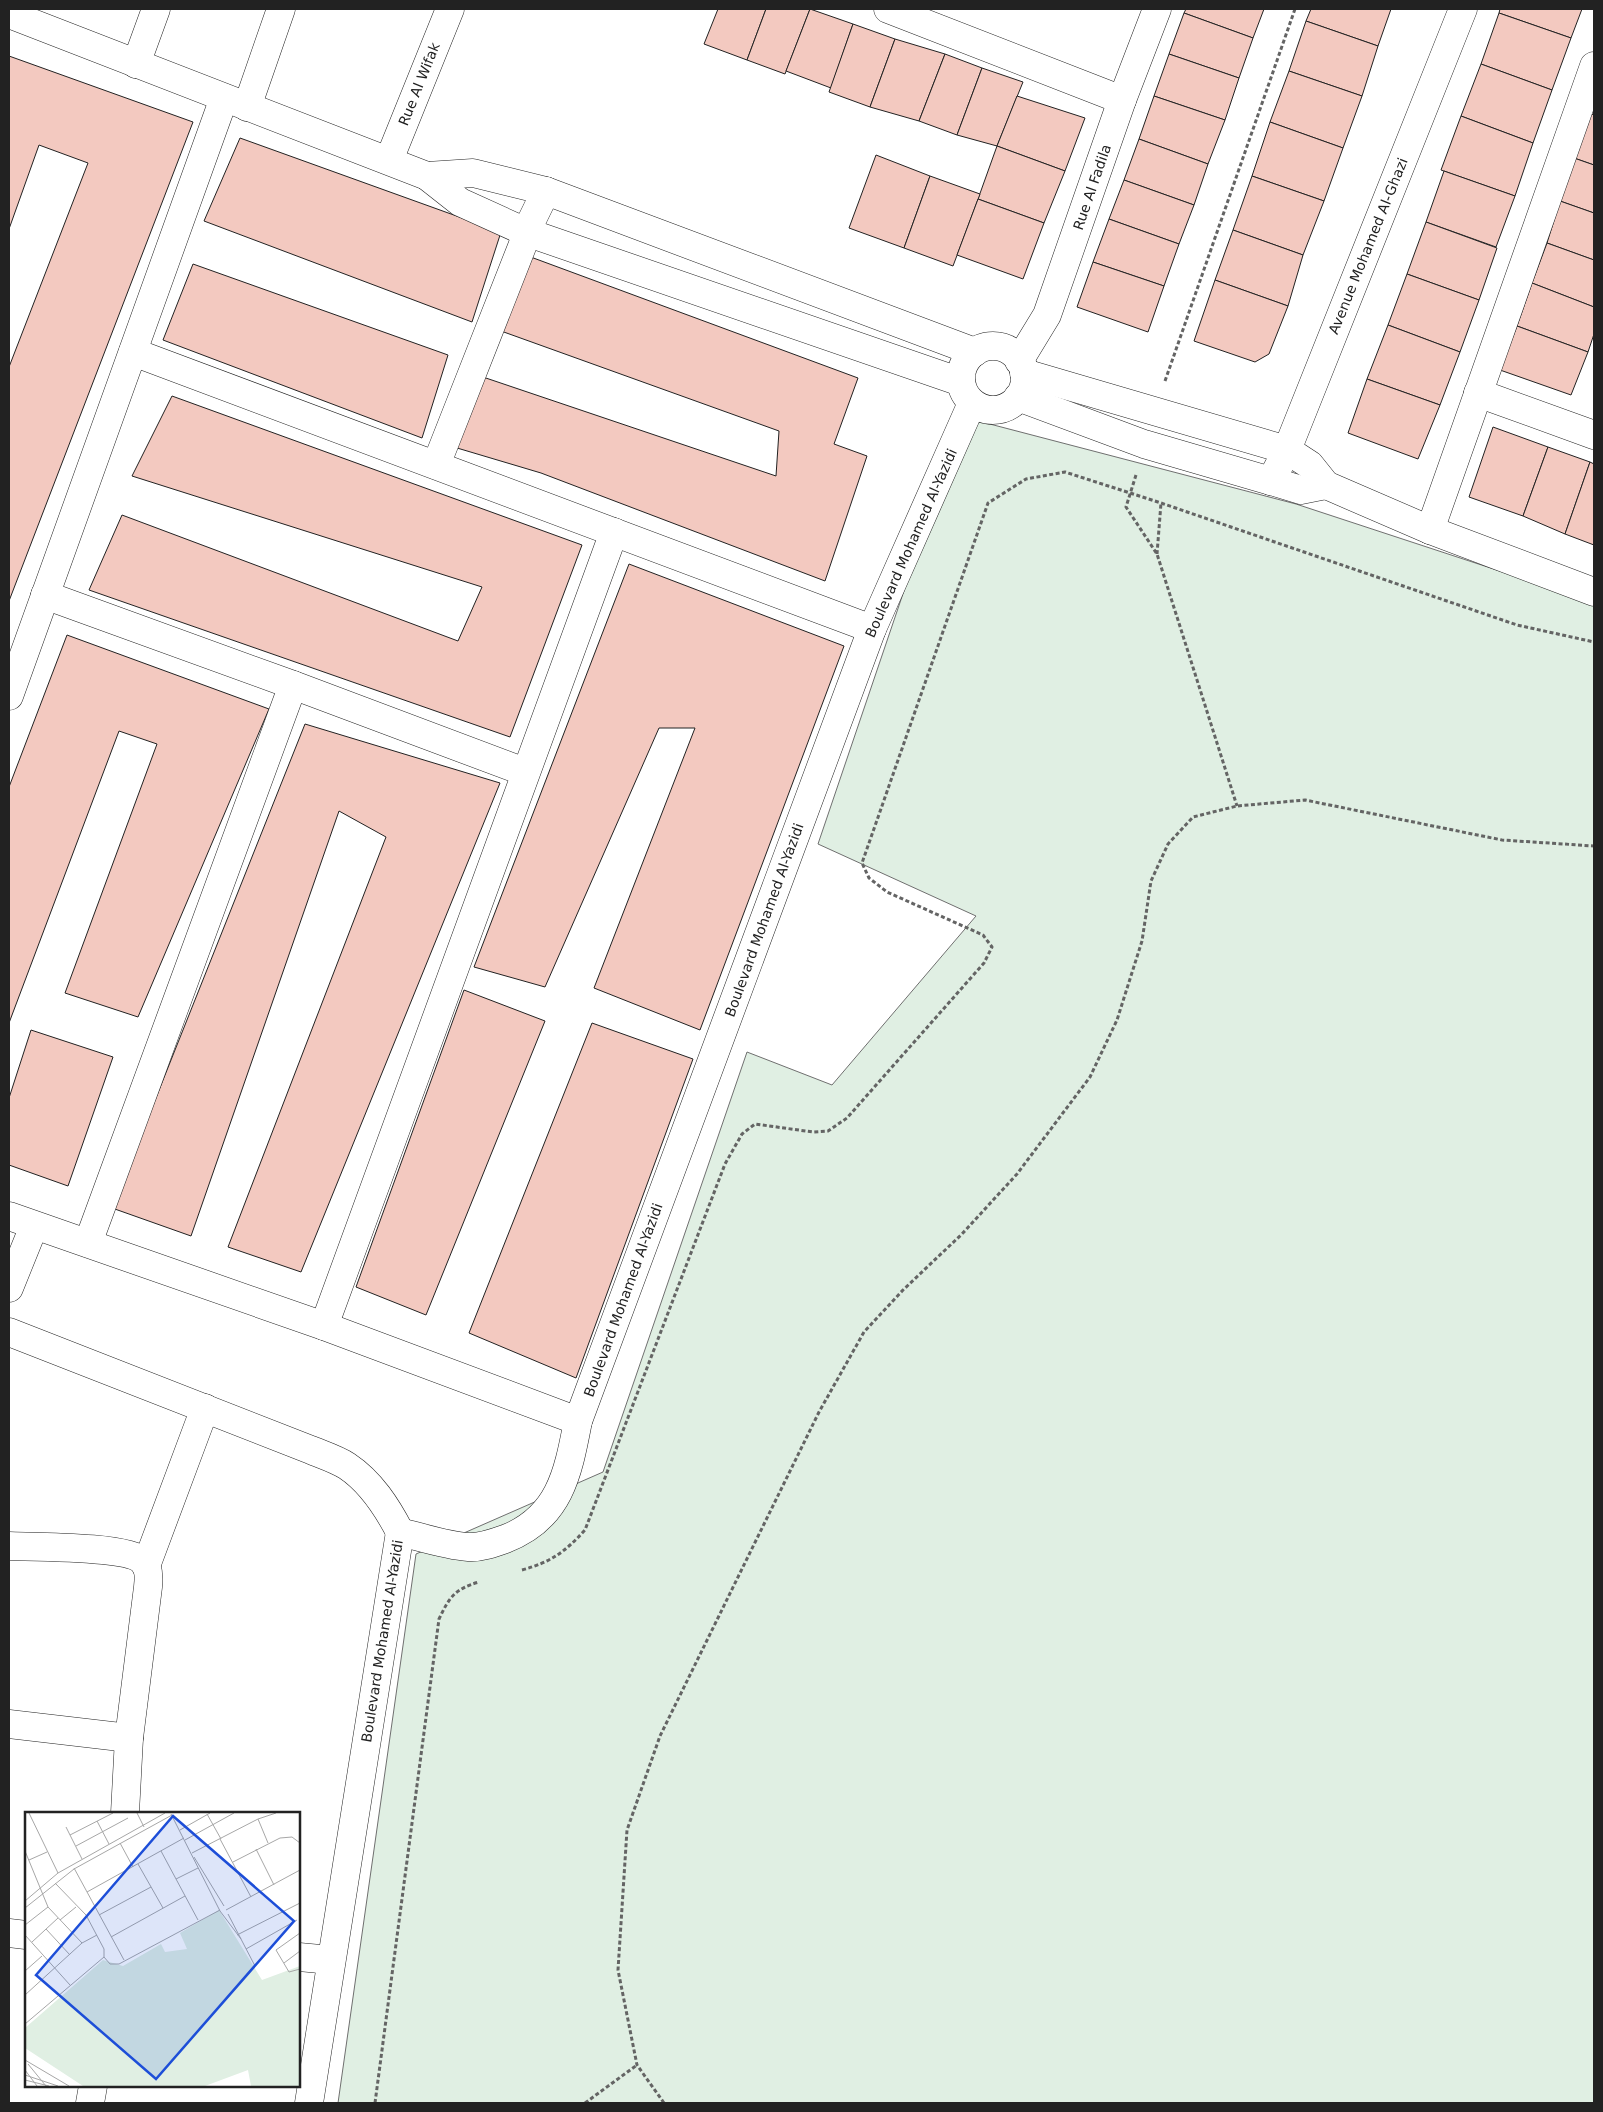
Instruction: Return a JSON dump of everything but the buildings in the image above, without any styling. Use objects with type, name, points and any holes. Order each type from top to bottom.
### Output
[{"type":"street","points":[[136,64],[156,9]]},
{"type":"street","points":[[9,696],[17,648],[45,596],[133,352],[236,102],[281,9]]},
{"type":"street","name":"Rue Al Wifak","points":[[389,160],[450,9]]},
{"type":"street","points":[[888,9],[1122,100]]},
{"type":"street","name":"Rue Al Fadila","points":[[1020,377],[1048,315],[1122,100],[1157,9]]},
{"type":"street","name":"Avenue Mohamed Al-Ghazi","points":[[1271,481],[1287,450],[1463,9]]},
{"type":"street","points":[[9,14],[427,176],[460,202],[526,232],[967,392],[988,410],[1005,408],[1020,377],[1013,354],[1004,349],[989,347],[975,352],[965,362],[967,392]]},
{"type":"street","points":[[1430,530],[1594,66]]},
{"type":"street","points":[[427,176],[473,173],[546,191],[975,352]]},
{"type":"street","points":[[436,465],[525,239],[526,232],[546,191]]},
{"type":"street","points":[[133,352],[872,628]]},
{"type":"street","points":[[1020,377],[1155,411],[1287,450],[1310,465],[1326,485],[1430,530],[1594,592]]},
{"type":"street","points":[[1020,377],[1144,444],[1301,490],[1326,485]]},
{"type":"street","name":"Boulevard Mohamed Al-Yazidi","points":[[309,2103],[400,1532],[468,1547],[491,1544],[518,1534],[540,1519],[562,1486],[571,1456],[578,1421],[872,628],[967,392]]},
{"type":"street","points":[[1478,393],[1594,435]]},
{"type":"street","points":[[324,1326],[614,532]]},
{"type":"street","points":[[45,596],[294,685],[525,772]]},
{"type":"street","points":[[88,1243],[294,685]]},
{"type":"street","points":[[9,1216],[324,1326],[578,1421]]},
{"type":"street","points":[[9,1288],[34,1226]]},
{"type":"street","points":[[9,1332],[311,1450],[346,1466],[364,1480],[383,1501],[400,1532]]},
{"type":"street","points":[[125,1812],[129,1738],[148,1586],[146,1566],[205,1408]]},
{"type":"street","points":[[9,1546],[111,1551],[138,1557],[146,1566]]},
{"type":"street","points":[[9,1724],[129,1738]]},
{"type":"street","points":[[9,1933],[25,1934]]},
{"type":"street","points":[[300,1957],[331,1960]]},
{"type":"street","points":[[90,2103],[93,2087]]},
{"type":"path","points":[[1155,411],[1295,9]]},
{"type":"path","points":[[1144,444],[1132,493],[1126,507],[1157,554],[1237,806]]},
{"type":"path","points":[[519,1571],[538,1566],[566,1550],[585,1530],[725,1164],[742,1134],[755,1124],[813,1132],[828,1131],[847,1118],[984,964],[992,947],[983,935],[886,892],[868,878],[862,863],[988,504],[1026,479],[1065,472],[1132,493],[1517,625],[1594,642]]},
{"type":"path","points":[[1157,554],[1161,503]]},
{"type":"path","points":[[664,2103],[637,2065],[618,1970],[627,1830],[660,1736],[819,1412],[864,1332],[903,1290],[962,1234],[1017,1174],[1090,1077],[1117,1020],[1142,941],[1151,881],[1168,844],[1194,817],[1237,806],[1305,800],[1502,840],[1594,846]]},
{"type":"path","points":[[375,2103],[439,1618],[449,1598],[462,1587],[481,1582]]},
{"type":"path","points":[[585,2103],[637,2065]]},
{"type":"green space","points":[[963,417],[1296,504],[1594,602],[1594,2103],[338,2103],[416,1554],[603,1472],[747,1052],[832,1085],[976,916],[818,844]]}]
